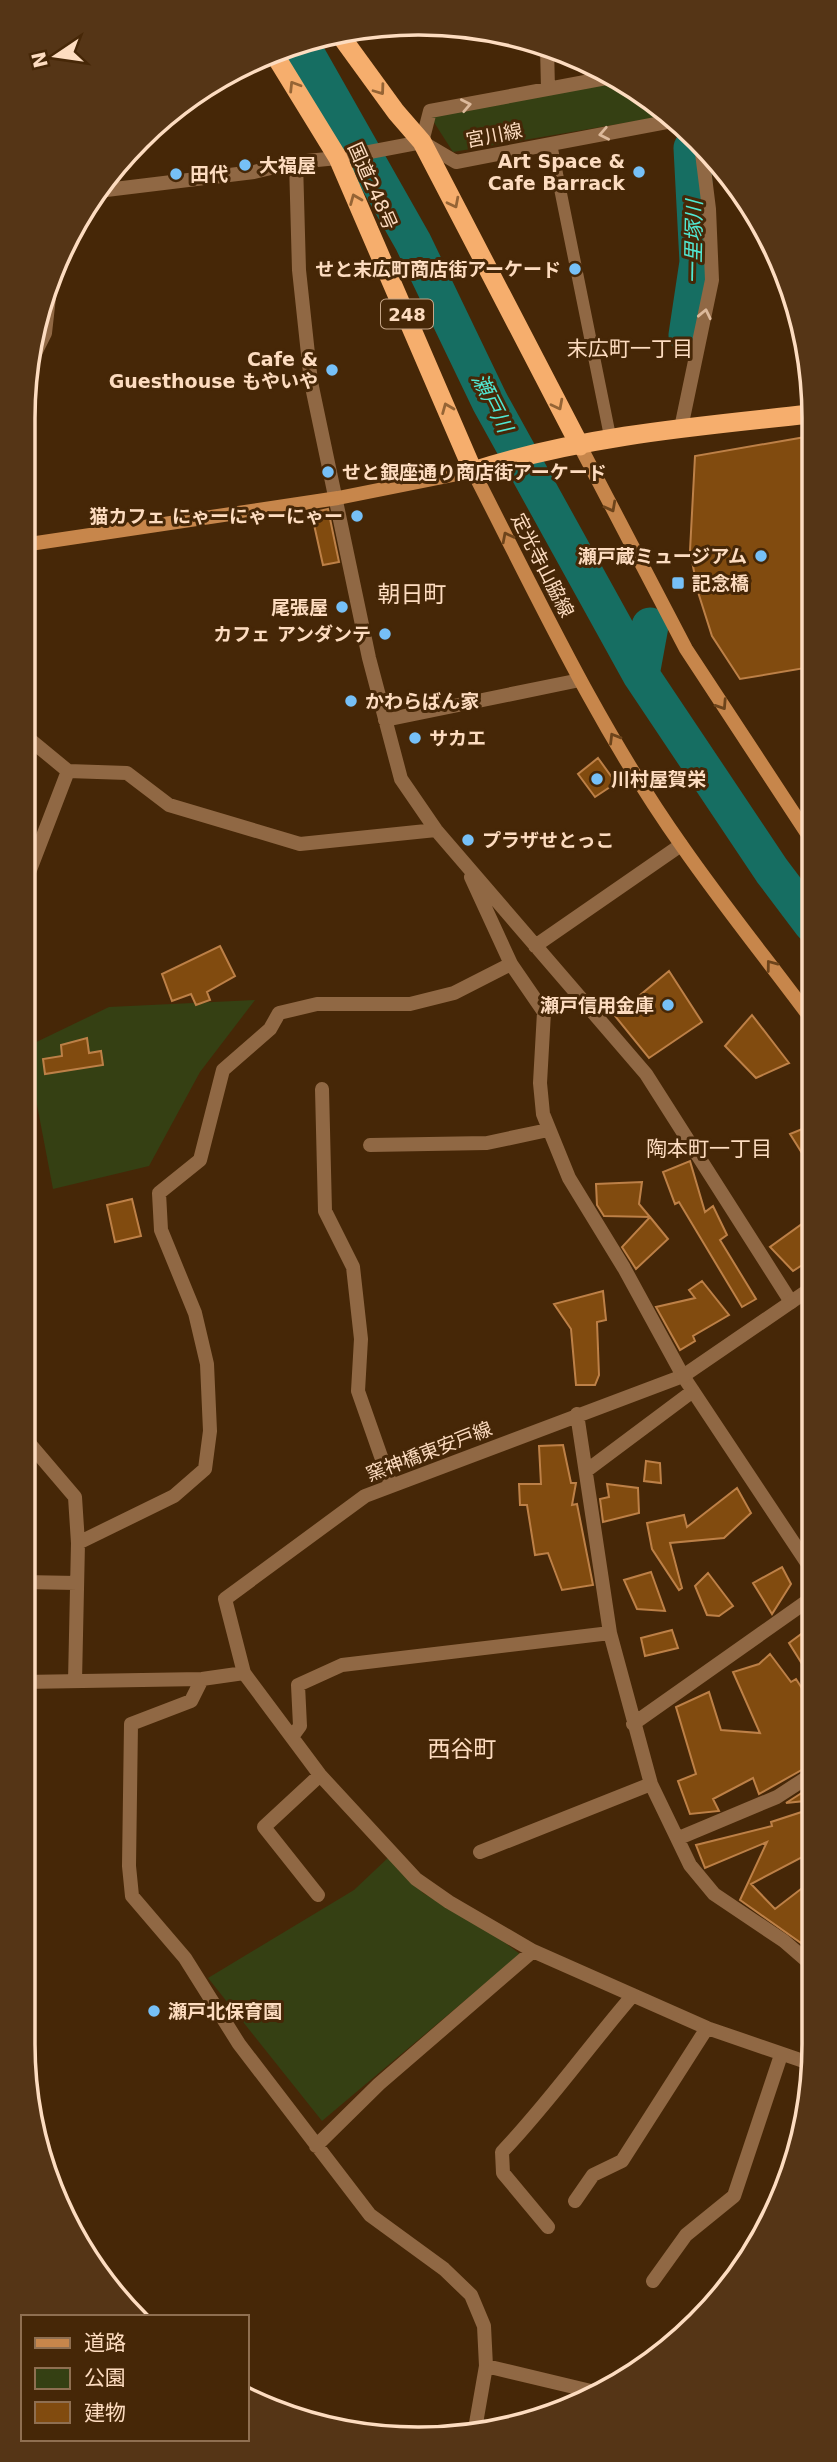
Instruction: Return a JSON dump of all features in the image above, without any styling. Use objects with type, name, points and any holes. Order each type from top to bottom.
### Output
[{"type":"highway","points":[[345,42],[396,113],[580,446]]},
{"type":"highway","name":"国道248号","points":[[279,61],[344,157],[374,245],[424,350],[473,471]]},
{"type":"highway","points":[[473,471],[558,450],[681,428],[802,415]]},
{"type":"main road","points":[[580,446],[686,649],[802,818]]},
{"type":"main road","points":[[35,543],[338,498],[473,471]]},
{"type":"main road","name":"定光寺山脇線","points":[[473,471],[580,680],[681,845],[802,1007]]},
{"type":"street","points":[[547,57],[548,89]]},
{"type":"street","name":"宮川線","points":[[597,80],[430,111],[414,144],[456,162],[662,123]]},
{"type":"street","points":[[111,190],[254,173],[296,162],[344,157],[414,144]]},
{"type":"street","points":[[551,144],[611,441]]},
{"type":"street","points":[[296,162],[299,270],[311,382],[338,498],[369,658],[401,779],[436,830],[646,1073],[791,1302]]},
{"type":"street","points":[[681,428],[712,280],[709,209],[703,162]]},
{"type":"street","points":[[385,720],[580,680]]},
{"type":"street","points":[[35,744],[68,771],[127,773],[169,805],[300,844],[436,830]]},
{"type":"street","points":[[35,857],[68,771]]},
{"type":"street","points":[[535,946],[681,845]]},
{"type":"street","points":[[463,859],[511,964],[544,1012],[540,1083],[543,1114],[569,1178],[624,1268],[683,1376],[802,1555]]},
{"type":"street","points":[[78,1543],[174,1496],[205,1469],[210,1431],[207,1364],[195,1314],[161,1230],[159,1193],[200,1160],[223,1070],[271,1029],[279,1013],[317,1004],[410,1004],[454,993],[511,964]]},
{"type":"street","points":[[322,1089],[325,1210],[353,1267],[361,1339],[358,1391],[391,1485]]},
{"type":"street","points":[[370,1145],[487,1143],[548,1130]]},
{"type":"street","name":"窯神橋東安戸線","points":[[244,1673],[225,1599],[365,1496],[683,1376],[802,1294]]},
{"type":"street","points":[[586,1471],[694,1391]]},
{"type":"street","points":[[577,1414],[610,1633],[651,1784],[690,1865],[714,1894],[785,1941],[802,1956]]},
{"type":"street","points":[[35,1450],[75,1497],[78,1543],[75,1681]]},
{"type":"street","points":[[35,1582],[78,1584]]},
{"type":"street","points":[[633,1724],[802,1605]]},
{"type":"street","points":[[292,1737],[300,1726],[298,1685],[342,1665],[610,1633]]},
{"type":"street","points":[[35,1682],[202,1679],[244,1673],[320,1775],[416,1879],[449,1902],[533,1951],[707,2028],[801,2061]]},
{"type":"street","points":[[202,1679],[191,1701],[131,1724],[129,1866],[132,1896],[185,1958],[239,2044],[370,2215],[444,2269],[471,2295],[484,2326],[486,2366],[476,2423]]},
{"type":"street","points":[[318,1895],[264,1827],[320,1775]]},
{"type":"street","points":[[679,1838],[777,1797],[802,1781]]},
{"type":"street","points":[[481,1852],[651,1784]]},
{"type":"street","points":[[316,2146],[379,2084],[533,1951]]},
{"type":"street","points":[[548,2227],[503,2173],[502,2152],[538,2115],[579,2057],[633,1995]]},
{"type":"street","points":[[575,2201],[593,2175],[622,2161],[707,2028]]},
{"type":"street","points":[[653,2281],[686,2235],[734,2196],[781,2055]]},
{"type":"street","points":[[486,2366],[584,2389]]},
{"type":"green space","points":[[603,82],[656,118],[453,152],[428,113]]},
{"type":"green space","points":[[255,1000],[200,1072],[149,1166],[53,1189],[35,1094],[35,1043],[109,1007]]},
{"type":"green space","points":[[391,1855],[423,1893],[483,1926],[520,1954],[322,2121],[208,1978],[354,1890]]},
{"type":"building","points":[[802,438],[802,669],[740,679],[712,636],[698,592],[690,551],[695,456]]},
{"type":"building","points":[[328,509],[339,562],[323,565],[313,520],[320,517],[319,511]]},
{"type":"building","name":"川村屋賀栄","points":[[598,758],[616,783],[595,797],[578,774]]},
{"type":"building","points":[[220,946],[235,976],[207,992],[210,1000],[196,1005],[191,994],[172,1001],[162,974]]},
{"type":"building","points":[[669,971],[702,1022],[649,1058],[615,1016]]},
{"type":"building","points":[[752,1015],[789,1063],[756,1078],[725,1046]]},
{"type":"building","points":[[87,1038],[89,1053],[101,1051],[103,1065],[45,1074],[43,1059],[62,1056],[61,1045]]},
{"type":"building","points":[[802,1129],[802,1153],[790,1134]]},
{"type":"building","points":[[690,1161],[705,1212],[713,1206],[727,1235],[720,1240],[756,1299],[742,1307],[679,1202],[675,1204],[663,1172]]},
{"type":"building","points":[[642,1182],[639,1204],[650,1217],[604,1216],[597,1205],[596,1184]]},
{"type":"building","points":[[132,1199],[141,1236],[115,1242],[107,1205]]},
{"type":"building","points":[[650,1217],[668,1239],[636,1269],[622,1247]]},
{"type":"building","points":[[802,1224],[802,1265],[793,1271],[770,1247]]},
{"type":"building","points":[[702,1281],[729,1315],[693,1336],[695,1341],[680,1350],[656,1307],[695,1298],[689,1290]]},
{"type":"building","points":[[603,1291],[606,1320],[597,1322],[599,1375],[595,1385],[576,1385],[571,1329],[554,1304]]},
{"type":"building","points":[[563,1445],[571,1483],[576,1483],[572,1505],[577,1504],[593,1585],[562,1590],[548,1553],[535,1555],[527,1505],[520,1505],[519,1484],[541,1484],[539,1446]]},
{"type":"building","points":[[646,1461],[660,1463],[661,1483],[644,1481]]},
{"type":"building","points":[[607,1484],[638,1488],[639,1513],[603,1522],[600,1499],[609,1497]]},
{"type":"building","points":[[737,1488],[751,1513],[724,1538],[670,1543],[682,1588],[679,1590],[652,1549],[647,1523],[684,1515],[687,1527]]},
{"type":"building","points":[[782,1567],[791,1584],[772,1614],[753,1583]]},
{"type":"building","points":[[651,1572],[665,1611],[637,1609],[624,1580]]},
{"type":"building","points":[[708,1573],[733,1606],[719,1616],[707,1615],[695,1586]]},
{"type":"building","points":[[672,1630],[678,1648],[645,1656],[641,1638]]},
{"type":"building","points":[[802,1633],[802,1664],[789,1643]]},
{"type":"building","points":[[770,1654],[791,1682],[796,1679],[802,1688],[802,1770],[759,1794],[753,1778],[713,1799],[719,1811],[690,1814],[678,1781],[696,1774],[676,1707],[709,1692],[721,1730],[760,1733],[733,1672],[759,1664]]},
{"type":"building","points":[[802,1793],[802,1801],[786,1803]]},
{"type":"building","points":[[802,1812],[802,1857],[751,1884],[775,1909],[802,1888],[801,1943],[740,1900],[767,1842],[705,1868],[696,1845],[772,1826],[771,1822]]},
{"type":"waterway","name":"瀬戸川","points":[[305,52],[413,242],[490,402],[641,675],[772,871],[802,911]]},
{"type":"waterway","name":"一里塚川","points":[[687,335],[698,262],[692,149]]},
{"type":"waterway","points":[[641,675],[650,626]]},
{"type":"place","name":"大福屋","points":[[245,165]]},
{"type":"place","name":"Art Space & Cafe Barrack","points":[[639,172]]},
{"type":"place","name":"田代","points":[[176,174]]},
{"type":"place","name":"せと末広町商店街アーケード","points":[[575,269]]},
{"type":"place","name":"Cafe & Guesthouse もやいや","points":[[332,370]]},
{"type":"place","name":"せと銀座通り商店街アーケード","points":[[328,472]]},
{"type":"place","name":"猫カフェ にゃーにゃーにゃー","points":[[357,516]]},
{"type":"place","name":"瀬戸蔵ミュージアム","points":[[761,556]]},
{"type":"place","name":"記念橋","points":[[678,583]]},
{"type":"place","name":"尾張屋","points":[[342,607]]},
{"type":"place","name":"カフェ アンダンテ","points":[[385,634]]},
{"type":"place","name":"かわらばん家","points":[[351,701]]},
{"type":"place","name":"サカエ","points":[[415,738]]},
{"type":"place","name":"川村屋賀栄","points":[[597,779]]},
{"type":"place","name":"プラザせとっこ","points":[[468,840]]},
{"type":"place","name":"瀬戸信用金庫","points":[[668,1005]]},
{"type":"place","name":"瀬戸北保育園","points":[[154,2011]]},
{"type":"district","name":"末広町一丁目","points":[[630,349]]},
{"type":"district","name":"朝日町","points":[[412,594]]},
{"type":"district","name":"陶本町一丁目","points":[[709,1149]]},
{"type":"district","name":"西谷町","points":[[462,1749]]}]
